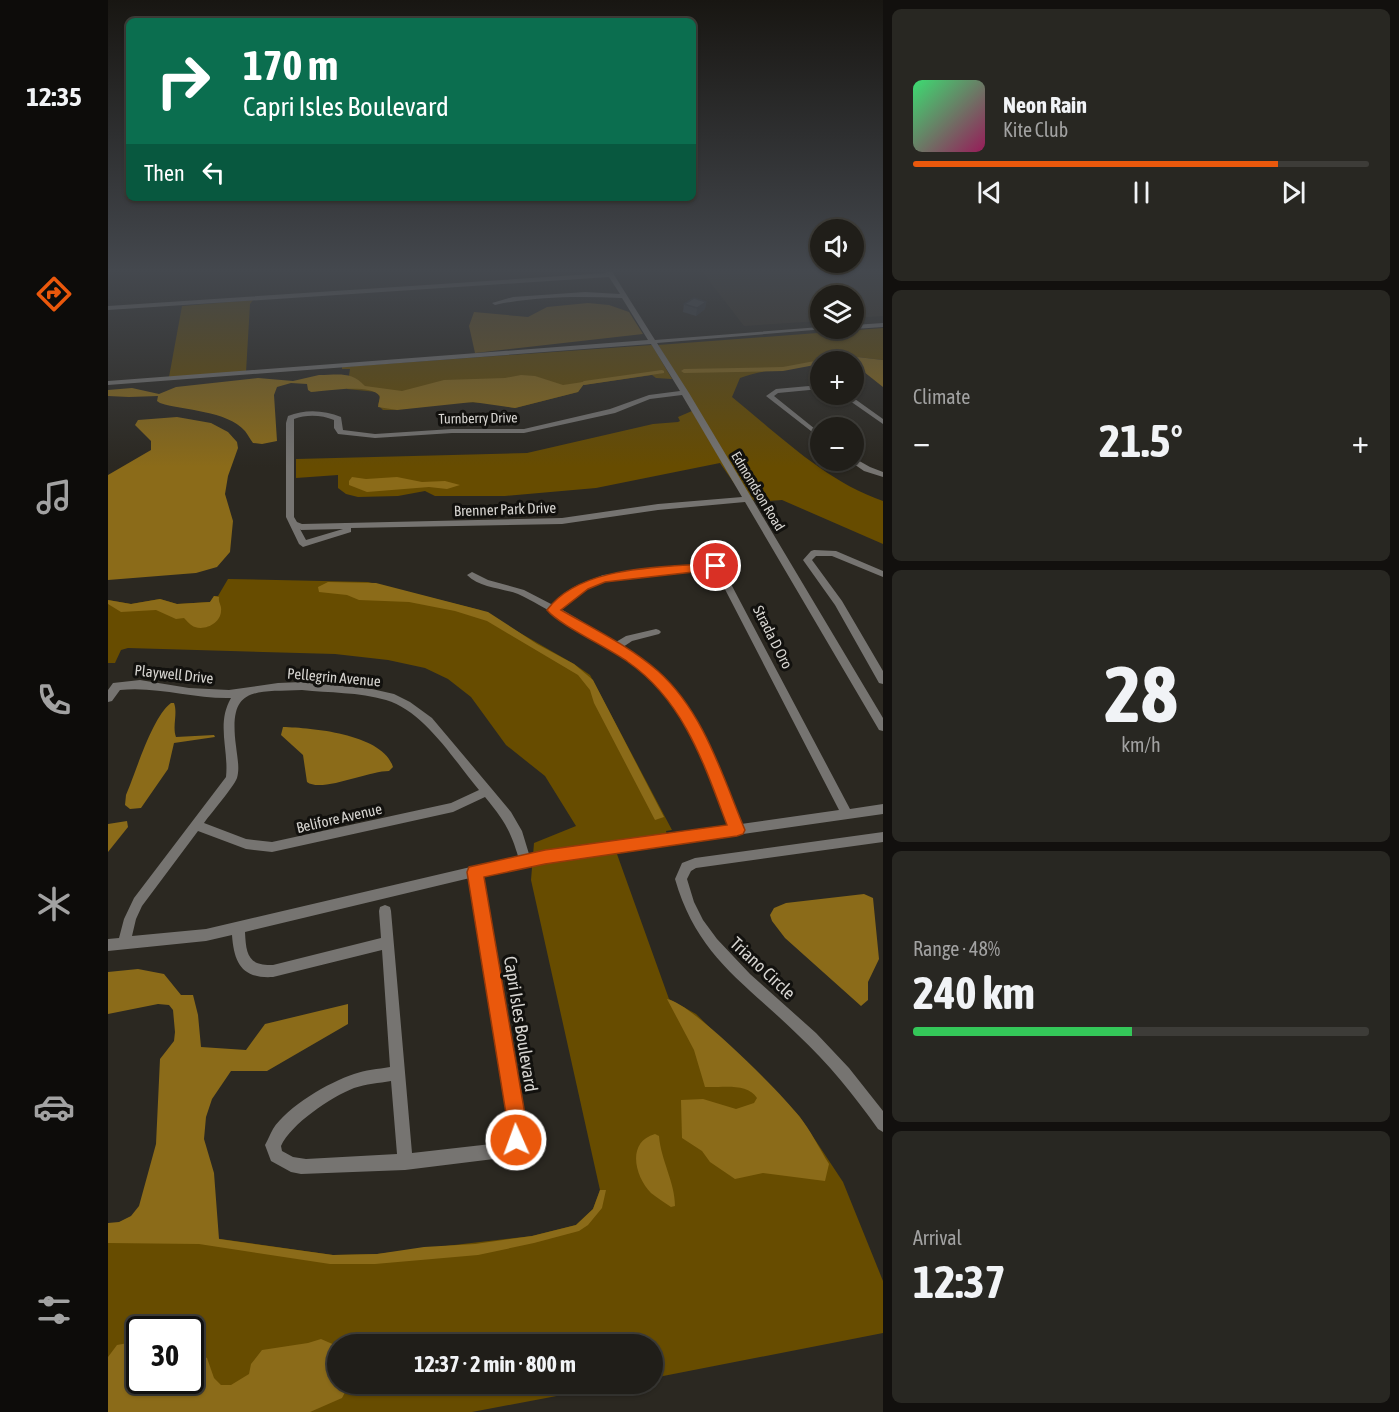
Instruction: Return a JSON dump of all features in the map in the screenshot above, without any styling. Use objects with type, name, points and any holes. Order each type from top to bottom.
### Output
[{"type":"street","name":"Edmondson Road","points":[[649,336],[883,727]]},
{"type":"street","points":[[108,383],[445,358],[695,336]]},
{"type":"street","points":[[652,340],[714,336]]},
{"type":"street","points":[[810,388],[776,391],[770,396],[810,428]]},
{"type":"street","name":"Turnberry Drive","points":[[291,522],[290,423],[295,419],[324,415],[338,419],[340,431],[364,436],[452,431],[518,432],[612,411],[639,399],[686,395]]},
{"type":"street","points":[[859,405],[883,422]]},
{"type":"street","points":[[864,467],[883,475]]},
{"type":"street","name":"Brenner Park Drive","points":[[291,522],[305,528],[564,521],[746,496]]},
{"type":"street","name":"Brenner Park Drive","points":[[291,522],[303,544],[344,532],[352,527]]},
{"type":"street","points":[[883,574],[830,552],[814,553],[807,560],[839,603],[883,680]]},
{"type":"street","name":"Strada D Oro","points":[[553,610],[584,586],[603,578],[719,566],[847,814]]},
{"type":"street","points":[[472,575],[481,581],[521,592],[615,647],[654,675],[688,716],[702,741],[737,830]]},
{"type":"street","points":[[615,647],[631,637],[656,632]]},
{"type":"street","name":"Playwell Drive","points":[[108,698],[113,689],[127,683],[201,693],[243,693]]},
{"type":"street","name":"Pellegrin Avenue","points":[[243,693],[286,686],[302,686],[372,693],[398,701],[428,721],[511,821],[525,860]]},
{"type":"street","points":[[124,945],[130,919],[138,902],[196,825],[235,783],[228,712],[232,700],[243,693]]},
{"type":"street","name":"Belifore Avenue","points":[[196,825],[246,844],[262,847],[283,846],[436,812],[453,807],[487,791]]},
{"type":"street","points":[[108,945],[182,938],[238,928],[525,860],[883,809]]},
{"type":"street","name":"Triano Circle","points":[[883,837],[691,863],[684,869],[681,879],[698,921],[716,949],[830,1057],[883,1124]]},
{"type":"street","name":"Capri Isles Boulevard","points":[[398,1073],[359,1080],[344,1086],[286,1124],[278,1133],[273,1148],[280,1159],[297,1165],[364,1165],[502,1150],[514,1143],[518,1135],[475,872]]},
{"type":"street","points":[[385,911],[405,1162]]},
{"type":"street","points":[[238,928],[242,958],[251,969],[258,972],[387,943]]},
{"type":"shaded area","points":[[177,336],[248,336],[246,372],[169,377]]},
{"type":"shaded area","points":[[471,336],[626,336],[475,353]]},
{"type":"shaded area","points":[[779,336],[810,336],[810,339],[864,339],[864,336],[883,336],[883,360],[864,358],[864,351],[810,351],[810,364],[740,378],[732,397],[810,461],[810,471],[825,471],[842,482],[883,501],[883,544],[782,500],[756,502],[752,499],[658,345]]},
{"type":"shaded area","points":[[652,345],[672,379],[656,378],[652,375],[583,385],[578,392],[515,408],[488,403],[464,402],[383,410],[378,405],[380,398],[377,392],[347,389],[350,369],[342,369],[342,367]]},
{"type":"shaded area","points":[[864,358],[883,360],[883,387],[864,372]]},
{"type":"shaded area","points":[[319,375],[350,376],[365,386],[402,391],[444,380],[505,378],[521,375],[535,376],[563,385],[583,382],[584,384],[578,392],[515,408],[473,402],[397,410],[378,407],[380,396],[375,392],[347,389],[311,392],[307,384],[291,383],[277,387],[274,395],[277,441],[262,444],[253,443],[245,431],[227,419],[160,403],[157,401],[158,396],[108,396],[108,390],[132,388],[159,394],[176,387],[258,378],[293,381]]},
{"type":"shaded area","points":[[692,411],[736,486],[720,463],[596,488],[505,496],[435,496],[425,491],[398,496],[358,497],[346,494],[338,488],[338,475],[296,478],[296,459],[527,453],[653,424],[678,422],[680,421],[678,417]]},
{"type":"shaded area","points":[[177,417],[211,423],[228,432],[237,442],[238,448],[228,476],[225,494],[233,521],[230,552],[217,567],[196,573],[108,580],[108,475],[151,450],[151,441],[135,425],[138,420]]},
{"type":"shaded area","points":[[352,477],[366,479],[397,477],[422,482],[445,481],[460,485],[447,489],[429,487],[367,492],[349,485]]},
{"type":"shaded area","points":[[228,579],[368,582],[480,610],[590,675],[672,830],[666,831],[667,835],[613,843],[669,999],[696,1014],[785,1101],[800,1117],[843,1182],[883,1281],[883,1333],[663,1376],[663,1334],[327,1334],[327,1394],[567,1394],[472,1412],[108,1412],[108,1223],[333,1255],[377,1254],[532,1236],[576,1225],[593,1209],[600,1190],[531,880],[534,843],[576,826],[545,776],[506,745],[471,697],[448,679],[425,668],[388,660],[335,654],[128,648],[121,650],[115,663],[108,663],[108,600],[131,604],[160,599],[177,604],[210,602],[214,596],[218,596]]},
{"type":"shaded area","points":[[328,582],[376,583],[488,612],[537,644],[574,664],[593,680],[664,817],[655,820],[594,703],[590,690],[578,675],[487,621],[455,611],[409,602],[359,600],[347,595],[319,592],[318,587]]},
{"type":"shaded area","points":[[214,596],[219,597],[220,615],[216,622],[204,628],[194,626],[184,618],[176,619],[156,610],[121,612],[108,604],[108,600],[131,604],[160,599],[177,604],[210,602]]},
{"type":"shaded area","points":[[171,703],[174,703],[175,707],[176,737],[214,735],[215,737],[174,743],[168,769],[141,808],[130,809],[125,805],[126,795],[151,732],[157,720]]},
{"type":"shaded area","points":[[283,727],[328,731],[362,740],[387,756],[393,767],[389,771],[314,785],[307,782],[303,755],[281,735]]},
{"type":"shaded area","points":[[127,821],[128,827],[108,852],[108,824]]},
{"type":"shaded area","points":[[864,894],[873,898],[879,959],[868,982],[868,1000],[861,1006],[785,938],[770,915],[774,908],[786,903]]},
{"type":"shaded area","points":[[138,969],[164,974],[181,995],[193,995],[198,1015],[201,1047],[246,1050],[265,1024],[348,1004],[348,1024],[267,1071],[231,1071],[212,1099],[206,1117],[204,1139],[214,1173],[219,1239],[333,1255],[377,1254],[532,1236],[576,1225],[593,1209],[600,1190],[606,1190],[602,1208],[588,1225],[579,1231],[534,1243],[478,1255],[375,1264],[330,1264],[199,1244],[108,1243],[108,1223],[119,1222],[131,1216],[139,1206],[156,1144],[160,1059],[174,1041],[175,1032],[173,1010],[169,1005],[158,1004],[108,1014],[108,972]]},
{"type":"shaded area","points":[[667,999],[679,1004],[715,1032],[756,1070],[799,1116],[829,1164],[825,1181],[763,1173],[735,1179],[710,1162],[702,1151],[682,1138],[681,1100],[703,1099],[736,1109],[754,1103],[757,1098],[753,1093],[740,1088],[705,1087],[694,1050]]},
{"type":"shaded area","points":[[655,1134],[659,1136],[673,1188],[675,1206],[671,1207],[645,1186],[636,1160],[640,1144]]},
{"type":"shaded area","points":[[321,1339],[327,1342],[327,1394],[344,1394],[342,1398],[310,1412],[108,1412],[108,1357],[117,1345],[126,1343],[126,1394],[204,1394],[204,1357],[207,1358],[214,1378],[221,1385],[231,1385],[249,1374],[251,1364],[262,1350]]},
{"type":"waterway","points":[[684,371],[783,369],[810,364]]},
{"type":"waterway","points":[[584,383],[662,372]]},
{"type":"route","points":[[516,1140],[518,1126],[475,872],[508,863],[545,857],[737,830],[702,741],[676,699],[654,675],[633,658],[553,610],[584,586],[603,578],[716,566]]}]
